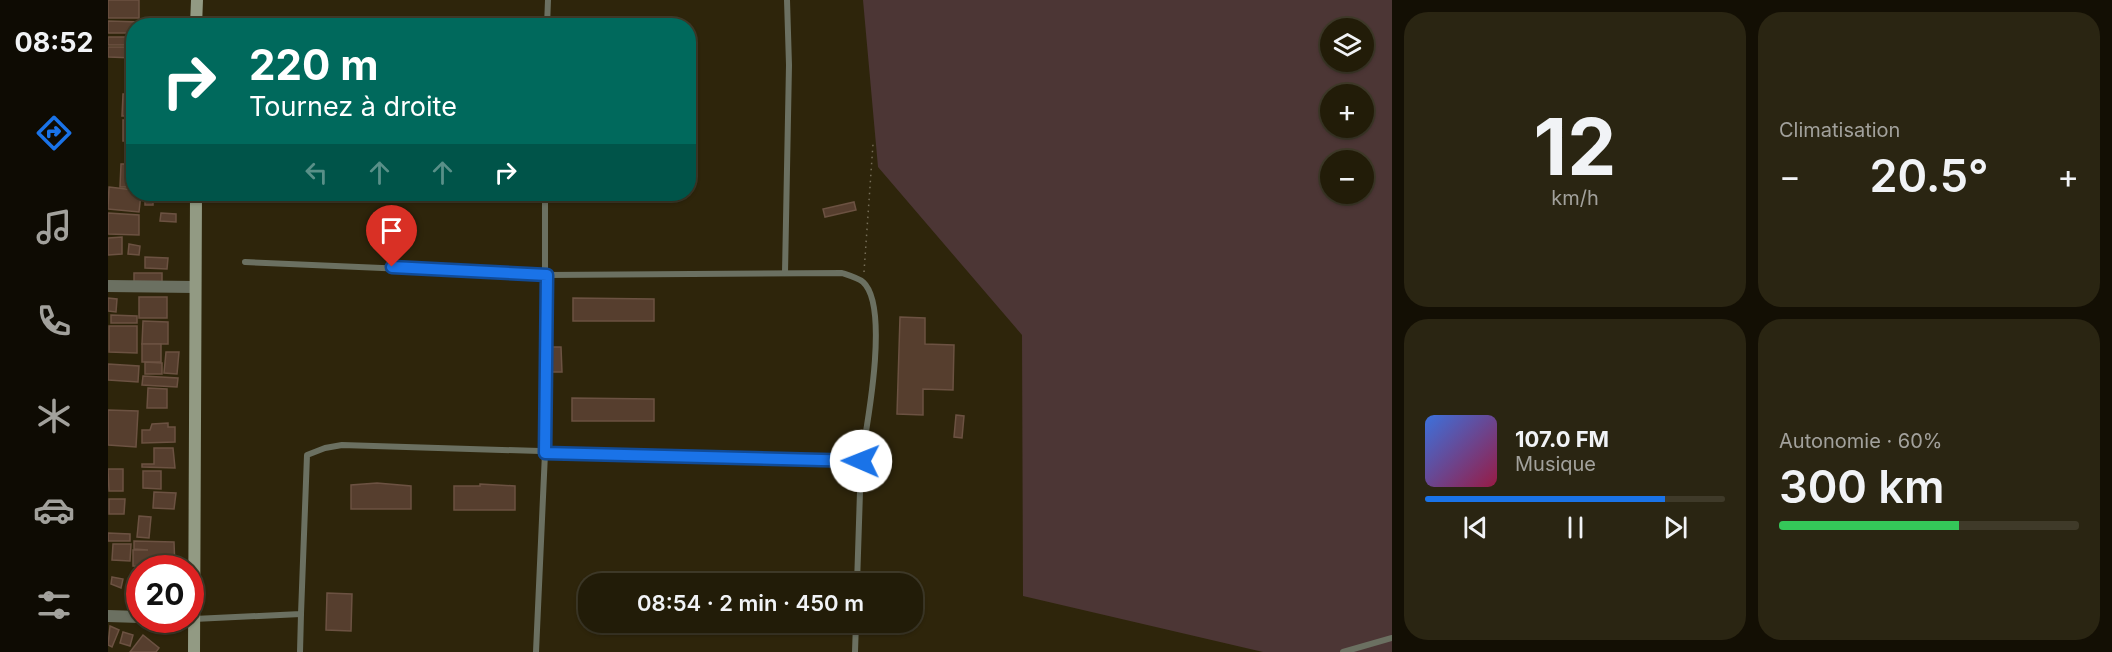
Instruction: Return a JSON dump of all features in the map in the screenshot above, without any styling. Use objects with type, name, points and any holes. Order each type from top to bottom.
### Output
[{"type":"main road","points":[[196,18],[197,0]]},
{"type":"main road","points":[[193,555],[196,201]]},
{"type":"main road","points":[[193,633],[194,652]]},
{"type":"street","points":[[108,286],[195,287]]},
{"type":"street","points":[[108,616],[126,617]]},
{"type":"lane","points":[[547,18],[548,0]]},
{"type":"lane","points":[[785,273],[789,65],[787,0]]},
{"type":"lane","points":[[536,652],[545,453],[547,275],[545,201]]},
{"type":"lane","points":[[246,262],[547,275],[842,273],[863,282],[872,297],[878,324],[861,461],[857,573]]},
{"type":"lane","points":[[300,652],[307,455],[342,446],[861,461]]},
{"type":"lane","points":[[204,618],[301,614]]},
{"type":"lane","points":[[855,652],[856,633]]},
{"type":"lane","points":[[1343,652],[1392,638]]},
{"type":"path","points":[[863,282],[873,144]]},
{"type":"shaded area","points":[[863,0],[1392,0],[1392,652],[1263,652],[1023,596],[1022,335],[878,167]]},
{"type":"building","points":[[108,0],[139,0],[139,18],[108,18]]},
{"type":"building","points":[[108,21],[126,22],[126,33],[108,33]]},
{"type":"building","points":[[108,37],[126,37],[126,45],[108,45]]},
{"type":"building","points":[[108,47],[126,47],[126,58],[108,57]]},
{"type":"building","points":[[123,94],[126,94],[126,116],[122,116]]},
{"type":"building","points":[[123,120],[126,120],[126,141],[123,141]]},
{"type":"building","points":[[121,164],[126,164],[126,187],[120,187]]},
{"type":"building","points":[[109,187],[126,189],[126,201],[140,201],[139,212],[108,209]]},
{"type":"building","points":[[145,201],[153,201],[153,205],[145,205]]},
{"type":"building","points":[[854,202],[856,210],[825,217],[823,209]]},
{"type":"building","points":[[108,213],[139,215],[139,235],[108,234]]},
{"type":"building","points":[[161,213],[176,214],[176,222],[160,221]]},
{"type":"building","points":[[122,237],[122,254],[108,255],[108,238]]},
{"type":"building","points":[[129,244],[140,246],[139,255],[128,254]]},
{"type":"building","points":[[145,257],[168,258],[167,269],[145,268]]},
{"type":"building","points":[[134,273],[162,273],[162,285],[134,284]]},
{"type":"building","points":[[139,297],[167,297],[167,318],[139,318]]},
{"type":"building","points":[[108,298],[117,299],[116,312],[108,311]]},
{"type":"building","points":[[573,298],[654,299],[654,321],[573,321]]},
{"type":"building","points":[[111,315],[137,316],[137,323],[111,323]]},
{"type":"building","points":[[900,317],[925,318],[925,344],[954,345],[953,390],[923,389],[923,415],[897,414]]},
{"type":"building","points":[[143,321],[168,322],[168,344],[142,344]]},
{"type":"building","points":[[109,326],[137,326],[137,353],[109,352]]},
{"type":"building","points":[[142,344],[161,344],[161,362],[142,362]]},
{"type":"building","points":[[550,347],[561,347],[562,372],[551,372],[548,355],[550,355]]},
{"type":"building","points":[[166,352],[179,352],[177,374],[164,373]]},
{"type":"building","points":[[145,362],[162,363],[162,374],[145,374]]},
{"type":"building","points":[[108,364],[139,366],[138,382],[108,380]]},
{"type":"building","points":[[143,376],[178,378],[177,387],[142,385]]},
{"type":"building","points":[[148,388],[167,389],[167,408],[147,408]]},
{"type":"building","points":[[572,398],[654,399],[654,421],[572,421]]},
{"type":"building","points":[[108,410],[138,411],[136,447],[108,445]]},
{"type":"building","points":[[956,415],[964,416],[962,438],[954,437]]},
{"type":"building","points":[[168,423],[168,427],[175,427],[175,442],[142,443],[142,430],[150,430],[152,424]]},
{"type":"building","points":[[154,448],[173,448],[175,468],[142,467],[142,464],[154,464]]},
{"type":"building","points":[[108,469],[123,469],[123,491],[109,491]]},
{"type":"building","points":[[143,471],[161,471],[161,489],[143,488]]},
{"type":"building","points":[[377,483],[411,486],[411,509],[351,509],[351,485]]},
{"type":"building","points":[[480,484],[515,486],[515,510],[454,510],[454,486],[480,486]]},
{"type":"building","points":[[154,492],[176,493],[174,509],[153,508]]},
{"type":"building","points":[[109,499],[125,499],[124,514],[109,514]]},
{"type":"building","points":[[139,516],[151,517],[149,538],[137,537]]},
{"type":"building","points":[[108,533],[130,534],[130,541],[108,541]]},
{"type":"building","points":[[134,541],[174,542],[174,555],[133,555],[133,550],[148,550],[134,549]]},
{"type":"building","points":[[113,544],[131,544],[130,555],[126,555],[126,561],[112,560]]},
{"type":"building","points":[[112,577],[123,579],[121,588],[111,584]]},
{"type":"building","points":[[327,593],[352,594],[351,631],[326,630]]},
{"type":"building","points":[[110,626],[119,630],[112,647],[108,645]]},
{"type":"building","points":[[123,632],[133,635],[130,646],[120,643]]},
{"type":"building","points":[[143,635],[159,648],[156,652],[130,652]]},
{"type":"route","points":[[392,267],[547,275],[545,453],[861,461]]}]
